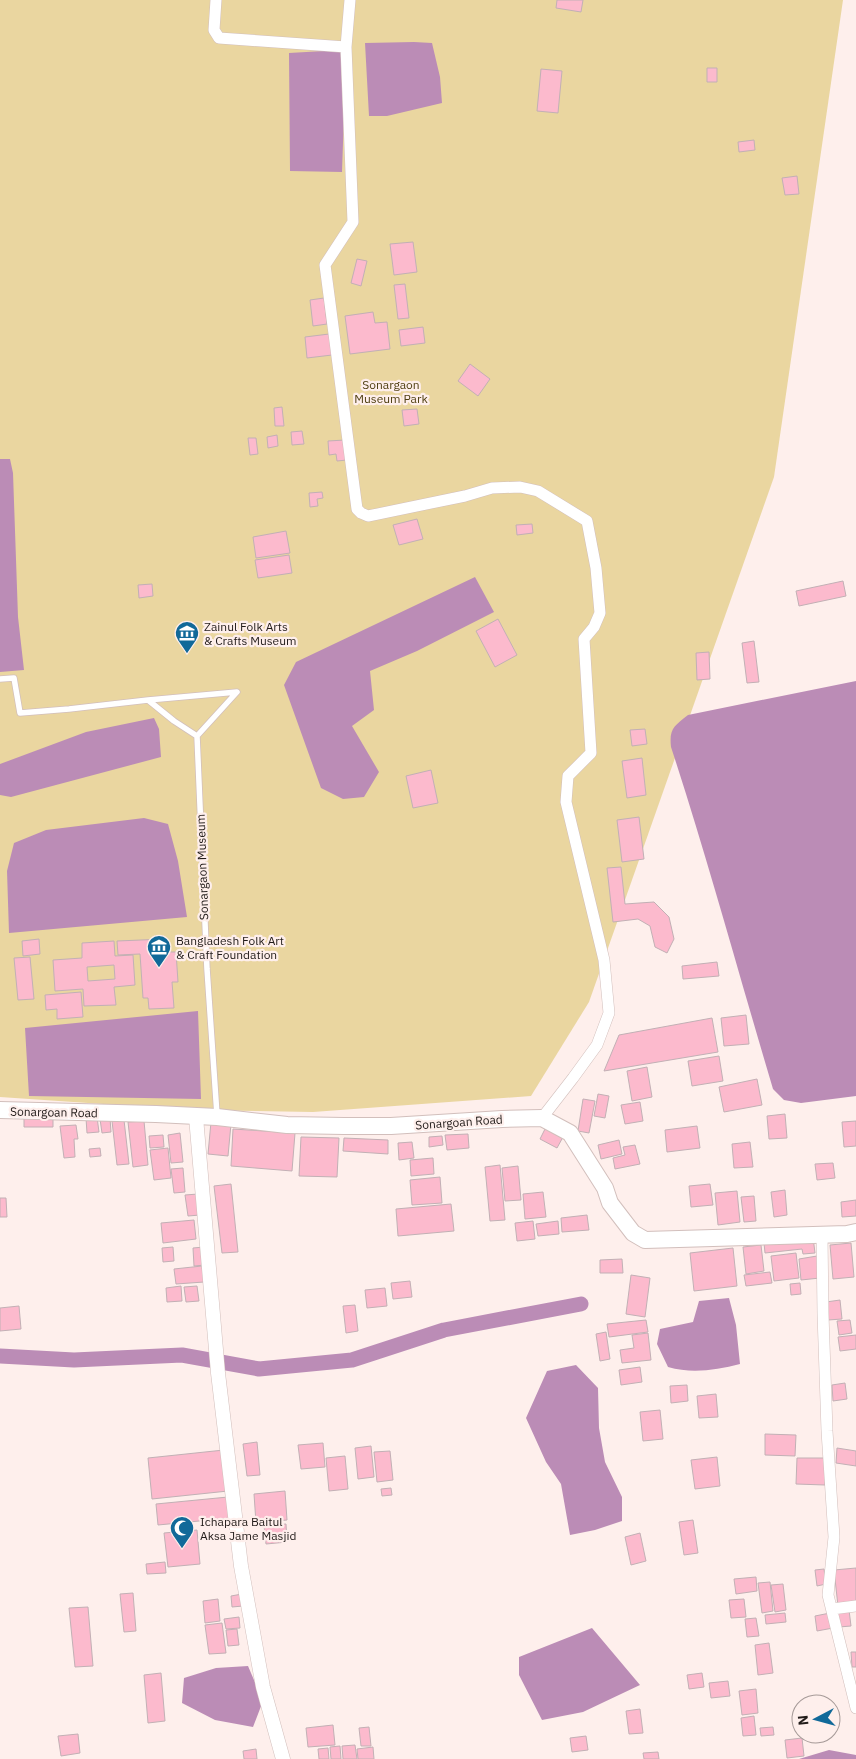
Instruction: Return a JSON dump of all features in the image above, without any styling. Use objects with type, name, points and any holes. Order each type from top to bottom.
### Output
[{"type":"main road","name":"Sonargoan Road","points":[[0,1110],[156,1114],[217,1117],[287,1125],[344,1126],[391,1126],[542,1118],[570,1133],[605,1188],[610,1203],[632,1233],[645,1240],[822,1235],[856,1232]]},
{"type":"street","points":[[216,0],[214,30],[218,38],[346,47]]},
{"type":"street","points":[[350,0],[346,47],[353,222],[326,264],[357,509],[368,516],[465,496],[492,488],[520,487],[538,492],[587,521],[594,558],[600,613],[594,627],[584,639],[590,753],[568,776],[566,802],[604,960],[609,1012],[597,1044],[542,1118]]},
{"type":"street","points":[[196,1117],[218,1373],[240,1557],[263,1687],[283,1759]]},
{"type":"street","points":[[822,1235],[827,1412],[834,1537],[828,1595],[856,1708]]},
{"type":"street","points":[[832,1608],[856,1606]]},
{"type":"lane","points":[[0,679],[14,678],[20,713],[69,709],[148,700],[237,692],[197,736],[174,721],[148,700]]},
{"type":"lane","name":"Sonargaon Museum","points":[[197,736],[207,969],[217,1117]]},
{"type":"green space","name":"Sonargaon Museum Park","points":[[0,0],[843,0],[774,477],[589,1002],[531,1096],[313,1112],[191,1110],[0,1097]]},
{"type":"shaded area","points":[[365,43],[432,43],[440,77],[442,103],[387,116],[369,116]]},
{"type":"shaded area","points":[[341,50],[344,113],[342,172],[290,171],[289,53]]},
{"type":"shaded area","points":[[0,459],[10,459],[13,473],[18,617],[24,670],[0,672]]},
{"type":"shaded area","points":[[475,577],[494,612],[417,651],[370,671],[374,710],[352,726],[379,772],[364,797],[343,799],[321,788],[284,685],[296,662]]},
{"type":"shaded area","points":[[856,681],[856,1096],[801,1103],[784,1100],[773,1089],[711,875],[671,747],[671,736],[676,725],[688,715]]},
{"type":"shaded area","points":[[154,718],[159,729],[161,757],[11,797],[0,795],[0,764],[86,732]]},
{"type":"shaded area","points":[[144,818],[168,824],[178,861],[187,917],[9,933],[7,871],[14,843],[46,830]]},
{"type":"shaded area","points":[[198,1011],[201,1099],[29,1096],[25,1028]]},
{"type":"shaded area","points":[[729,1298],[736,1325],[740,1364],[704,1370],[668,1367],[657,1344],[660,1329],[693,1322],[699,1301]]},
{"type":"shaded area","points":[[576,1365],[598,1388],[599,1428],[605,1462],[622,1497],[622,1521],[595,1530],[570,1535],[561,1484],[546,1462],[526,1418],[547,1371]]},
{"type":"shaded area","points":[[592,1628],[640,1685],[583,1712],[542,1720],[519,1675],[519,1657]]},
{"type":"shaded area","points":[[248,1666],[263,1701],[253,1727],[215,1720],[182,1703],[184,1678],[216,1668]]},
{"type":"shaded area","points":[[829,1750],[856,1755],[856,1759],[799,1759]]},
{"type":"building","points":[[557,0],[583,0],[581,12],[556,8]]},
{"type":"building","points":[[707,68],[717,68],[717,82],[707,82]]},
{"type":"building","points":[[541,69],[562,71],[558,113],[537,111]]},
{"type":"building","points":[[754,140],[755,150],[739,152],[738,142]]},
{"type":"building","points":[[797,176],[799,194],[785,195],[782,178]]},
{"type":"building","points":[[413,242],[417,272],[394,275],[390,244]]},
{"type":"building","points":[[357,259],[367,261],[361,286],[351,283]]},
{"type":"building","points":[[405,284],[409,318],[398,319],[394,285]]},
{"type":"building","points":[[324,298],[327,324],[313,326],[310,300]]},
{"type":"building","points":[[373,312],[375,323],[387,322],[390,349],[350,354],[345,316]]},
{"type":"building","points":[[423,327],[425,343],[401,346],[399,330]]},
{"type":"building","points":[[329,334],[332,355],[307,358],[305,337]]},
{"type":"building","points":[[470,364],[490,379],[478,396],[458,381]]},
{"type":"building","points":[[282,407],[284,426],[275,426],[274,408]]},
{"type":"building","points":[[417,409],[419,424],[404,426],[402,410]]},
{"type":"building","points":[[302,431],[304,444],[292,445],[291,432]]},
{"type":"building","points":[[277,435],[278,446],[268,448],[267,437]]},
{"type":"building","points":[[248,438],[256,438],[258,454],[250,455]]},
{"type":"building","points":[[345,440],[347,460],[337,461],[336,454],[329,455],[328,441]]},
{"type":"building","points":[[322,492],[323,498],[317,499],[318,506],[310,507],[309,493]]},
{"type":"building","points":[[417,519],[423,539],[399,545],[393,525]]},
{"type":"building","points":[[532,524],[533,533],[517,535],[516,525]]},
{"type":"building","points":[[286,531],[290,553],[256,558],[253,537]]},
{"type":"building","points":[[289,555],[292,573],[258,578],[255,560]]},
{"type":"building","points":[[843,581],[846,596],[799,606],[796,591]]},
{"type":"building","points":[[152,584],[153,596],[139,598],[138,585]]},
{"type":"building","points":[[498,619],[517,655],[495,667],[476,631]]},
{"type":"building","points":[[754,641],[759,682],[747,683],[742,643]]},
{"type":"building","points":[[709,652],[710,679],[697,680],[696,653]]},
{"type":"building","points":[[645,729],[647,744],[632,746],[630,730]]},
{"type":"building","points":[[642,758],[646,795],[627,798],[622,761]]},
{"type":"building","points":[[431,770],[438,803],[413,808],[406,776]]},
{"type":"building","points":[[639,817],[644,859],[622,862],[617,820]]},
{"type":"building","points":[[621,867],[625,904],[654,902],[669,917],[674,939],[667,953],[655,947],[650,926],[638,919],[613,922],[607,868]]},
{"type":"building","points":[[39,939],[40,954],[23,956],[22,941]]},
{"type":"building","name":"Bangladesh Folk Art & Craft Foundation","points":[[165,939],[166,952],[176,952],[178,982],[172,982],[174,1008],[149,1009],[148,998],[143,998],[140,954],[118,955],[117,941]]},
{"type":"building","points":[[114,941],[115,956],[133,955],[135,985],[114,987],[116,1005],[84,1006],[83,989],[55,991],[53,960],[82,958],[82,943]],"holes":[[[114,965],[115,979],[88,981],[87,967]]]},
{"type":"building","points":[[30,957],[34,999],[18,1000],[14,958]]},
{"type":"building","points":[[717,962],[719,976],[683,979],[682,966]]},
{"type":"building","points":[[81,992],[83,1017],[57,1019],[57,1009],[46,1010],[45,995]]},
{"type":"building","points":[[746,1015],[749,1044],[724,1046],[721,1018]]},
{"type":"building","points":[[712,1018],[718,1052],[604,1071],[619,1035]]},
{"type":"building","points":[[719,1056],[723,1081],[692,1086],[688,1061]]},
{"type":"building","points":[[647,1067],[652,1097],[632,1101],[627,1071]]},
{"type":"building","points":[[757,1079],[762,1105],[724,1112],[719,1087]]},
{"type":"building","points":[[598,1094],[609,1096],[605,1118],[594,1116]]},
{"type":"building","points":[[583,1099],[595,1101],[589,1133],[578,1131]]},
{"type":"building","points":[[640,1102],[643,1121],[625,1124],[621,1105]]},
{"type":"building","points":[[785,1114],[787,1138],[769,1139],[767,1116]]},
{"type":"building","points":[[24,1115],[53,1115],[53,1127],[24,1127]]},
{"type":"building","points":[[97,1117],[99,1132],[87,1133],[86,1118]]},
{"type":"building","points":[[110,1118],[111,1132],[102,1133],[100,1119]]},
{"type":"building","points":[[124,1120],[129,1164],[117,1165],[112,1121]]},
{"type":"building","points":[[144,1121],[148,1165],[133,1167],[128,1122]]},
{"type":"building","points":[[856,1121],[856,1146],[844,1147],[842,1122]]},
{"type":"building","points":[[211,1122],[231,1124],[228,1156],[208,1154]]},
{"type":"building","points":[[76,1125],[78,1139],[74,1139],[75,1157],[64,1158],[60,1126]]},
{"type":"building","points":[[697,1126],[700,1148],[667,1152],[665,1130]]},
{"type":"building","points":[[546,1127],[563,1137],[557,1148],[540,1139]]},
{"type":"building","points":[[233,1129],[295,1133],[292,1171],[231,1166]]},
{"type":"building","points":[[180,1133],[183,1162],[171,1163],[168,1135]]},
{"type":"building","points":[[468,1134],[469,1148],[447,1150],[445,1135]]},
{"type":"building","points":[[163,1135],[164,1147],[150,1148],[149,1136]]},
{"type":"building","points":[[442,1136],[443,1145],[429,1147],[429,1137]]},
{"type":"building","points":[[301,1137],[339,1138],[337,1177],[299,1176]]},
{"type":"building","points":[[344,1138],[388,1140],[388,1154],[343,1151]]},
{"type":"building","points":[[619,1140],[622,1154],[601,1159],[598,1145]]},
{"type":"building","points":[[412,1142],[414,1158],[399,1160],[398,1143]]},
{"type":"building","points":[[750,1142],[753,1167],[734,1168],[732,1144]]},
{"type":"building","points":[[635,1145],[640,1164],[615,1169],[613,1158],[625,1155],[623,1147]]},
{"type":"building","points":[[100,1148],[101,1156],[90,1157],[89,1149]]},
{"type":"building","points":[[168,1148],[171,1178],[154,1180],[150,1150]]},
{"type":"building","points":[[433,1158],[434,1174],[411,1176],[410,1160]]},
{"type":"building","points":[[833,1163],[835,1178],[817,1180],[815,1164]]},
{"type":"building","points":[[500,1165],[505,1220],[490,1221],[485,1167]]},
{"type":"building","points":[[518,1166],[521,1200],[505,1201],[502,1168]]},
{"type":"building","points":[[183,1168],[185,1192],[174,1193],[171,1169]]},
{"type":"building","points":[[440,1177],[442,1203],[412,1205],[410,1180]]},
{"type":"building","points":[[231,1184],[238,1252],[222,1253],[214,1186]]},
{"type":"building","points":[[710,1184],[713,1205],[691,1207],[689,1186]]},
{"type":"building","points":[[785,1190],[787,1215],[774,1217],[771,1192]]},
{"type":"building","points":[[737,1191],[740,1222],[718,1225],[715,1193]]},
{"type":"building","points":[[543,1192],[546,1217],[525,1219],[523,1194]]},
{"type":"building","points":[[198,1194],[200,1215],[188,1216],[185,1195]]},
{"type":"building","points":[[754,1196],[756,1221],[744,1222],[741,1197]]},
{"type":"building","points":[[0,1198],[6,1198],[7,1217],[0,1217]]},
{"type":"building","points":[[856,1200],[856,1216],[842,1217],[841,1202]]},
{"type":"building","points":[[451,1204],[454,1231],[398,1236],[396,1209]]},
{"type":"building","points":[[587,1215],[589,1230],[562,1232],[561,1218]]},
{"type":"building","points":[[194,1220],[196,1239],[163,1243],[161,1223]]},
{"type":"building","points":[[533,1221],[535,1239],[517,1241],[515,1223]]},
{"type":"building","points":[[558,1221],[559,1234],[538,1236],[536,1224]]},
{"type":"building","points":[[813,1237],[815,1253],[803,1254],[802,1249],[765,1253],[764,1243]]},
{"type":"building","points":[[851,1243],[854,1277],[833,1279],[830,1245]]},
{"type":"building","points":[[761,1245],[764,1271],[746,1274],[743,1247]]},
{"type":"building","points":[[173,1247],[174,1261],[163,1262],[162,1248]]},
{"type":"building","points":[[204,1247],[205,1265],[194,1266],[193,1248]]},
{"type":"building","points":[[733,1248],[737,1286],[694,1291],[690,1253]]},
{"type":"building","points":[[796,1253],[799,1278],[774,1281],[771,1256]]},
{"type":"building","points":[[817,1256],[820,1278],[801,1280],[799,1259]]},
{"type":"building","points":[[622,1259],[623,1273],[600,1273],[600,1260]]},
{"type":"building","points":[[202,1266],[204,1282],[176,1284],[174,1269]]},
{"type":"building","points":[[770,1272],[772,1283],[746,1286],[744,1275]]},
{"type":"building","points":[[631,1275],[650,1278],[645,1317],[626,1314]]},
{"type":"building","points":[[410,1281],[412,1297],[393,1299],[391,1283]]},
{"type":"building","points":[[800,1283],[801,1294],[791,1295],[790,1284]]},
{"type":"building","points":[[181,1286],[182,1301],[167,1302],[166,1288]]},
{"type":"building","points":[[197,1286],[199,1301],[186,1302],[184,1287]]},
{"type":"building","points":[[385,1288],[387,1306],[367,1308],[365,1290]]},
{"type":"building","points":[[840,1300],[842,1319],[828,1320],[826,1302]]},
{"type":"building","points":[[355,1305],[358,1331],[346,1333],[343,1306]]},
{"type":"building","points":[[19,1306],[21,1329],[0,1331],[0,1308]]},
{"type":"building","points":[[646,1320],[648,1332],[609,1337],[607,1324]]},
{"type":"building","points":[[850,1320],[852,1333],[839,1335],[837,1321]]},
{"type":"building","points":[[606,1332],[610,1359],[600,1361],[596,1334]]},
{"type":"building","points":[[648,1333],[651,1360],[622,1363],[620,1350],[634,1348],[632,1335]]},
{"type":"building","points":[[856,1335],[856,1349],[840,1351],[838,1337]]},
{"type":"building","points":[[640,1367],[642,1382],[621,1385],[619,1370]]},
{"type":"building","points":[[845,1383],[847,1399],[833,1401],[832,1385]]},
{"type":"building","points":[[687,1385],[688,1401],[671,1403],[670,1386]]},
{"type":"building","points":[[716,1394],[718,1417],[699,1418],[697,1396]]},
{"type":"building","points":[[660,1410],[663,1439],[643,1441],[640,1412]]},
{"type":"building","points":[[765,1434],[796,1435],[795,1456],[765,1455]]},
{"type":"building","points":[[257,1442],[260,1475],[247,1476],[243,1444]]},
{"type":"building","points":[[323,1443],[325,1467],[301,1469],[298,1445]]},
{"type":"building","points":[[371,1446],[374,1477],[358,1479],[355,1448]]},
{"type":"building","points":[[837,1448],[856,1451],[856,1466],[836,1463]]},
{"type":"building","points":[[224,1450],[228,1491],[152,1499],[148,1458]]},
{"type":"building","points":[[390,1451],[393,1480],[377,1482],[374,1452]]},
{"type":"building","points":[[345,1456],[348,1489],[329,1491],[326,1458]]},
{"type":"building","points":[[717,1457],[720,1486],[695,1489],[691,1460]]},
{"type":"building","points":[[797,1458],[826,1458],[825,1485],[796,1484]]},
{"type":"building","points":[[391,1488],[392,1495],[382,1496],[381,1489]]},
{"type":"building","points":[[285,1491],[287,1520],[256,1523],[254,1494]]},
{"type":"building","points":[[228,1497],[230,1518],[158,1525],[156,1504]]},
{"type":"building","points":[[693,1520],[698,1553],[684,1555],[679,1522]]},
{"type":"building","points":[[286,1524],[287,1542],[266,1544],[264,1526]]},
{"type":"building","name":"Ichapara Baitul Aksa Jame Masjid","points":[[197,1530],[200,1564],[168,1567],[164,1533]]},
{"type":"building","points":[[640,1533],[646,1561],[631,1565],[625,1537]]},
{"type":"building","points":[[165,1562],[166,1573],[147,1574],[146,1564]]},
{"type":"building","points":[[856,1568],[856,1604],[838,1606],[834,1570]]},
{"type":"building","points":[[824,1569],[826,1584],[817,1586],[815,1570]]},
{"type":"building","points":[[756,1577],[757,1591],[736,1594],[734,1579]]},
{"type":"building","points":[[770,1582],[773,1611],[762,1613],[758,1583]]},
{"type":"building","points":[[783,1584],[786,1610],[775,1612],[771,1585]]},
{"type":"building","points":[[133,1593],[136,1631],[124,1632],[120,1594]]},
{"type":"building","points":[[242,1594],[243,1606],[232,1607],[231,1596]]},
{"type":"building","points":[[218,1599],[220,1621],[205,1623],[203,1601]]},
{"type":"building","points":[[744,1599],[746,1617],[731,1618],[729,1600]]},
{"type":"building","points":[[88,1607],[93,1666],[75,1667],[69,1608]]},
{"type":"building","points":[[849,1610],[851,1626],[839,1627],[838,1611]]},
{"type":"building","points":[[785,1613],[786,1622],[766,1624],[765,1615]]},
{"type":"building","points":[[830,1613],[833,1628],[817,1631],[815,1616]]},
{"type":"building","points":[[239,1617],[240,1628],[226,1629],[224,1619]]},
{"type":"building","points":[[756,1618],[759,1636],[747,1637],[745,1619]]},
{"type":"building","points":[[222,1623],[226,1653],[209,1654],[205,1625]]},
{"type":"building","points":[[237,1629],[239,1645],[228,1646],[226,1630]]},
{"type":"building","points":[[769,1643],[773,1673],[758,1675],[755,1645]]},
{"type":"building","points":[[851,1652],[856,1652],[856,1667],[852,1667]]},
{"type":"building","points":[[161,1673],[165,1721],[148,1723],[144,1675]]},
{"type":"building","points":[[702,1673],[704,1687],[689,1689],[687,1675]]},
{"type":"building","points":[[728,1681],[730,1696],[711,1698],[709,1683]]},
{"type":"building","points":[[756,1689],[758,1713],[742,1715],[739,1691]]},
{"type":"building","points":[[640,1709],[643,1733],[629,1734],[626,1711]]},
{"type":"building","points":[[754,1716],[756,1735],[743,1736],[741,1718]]},
{"type":"building","points":[[333,1725],[335,1745],[308,1747],[306,1728]]},
{"type":"building","points":[[369,1727],[371,1746],[361,1746],[359,1728]]},
{"type":"building","points":[[773,1727],[774,1735],[761,1736],[760,1728]]},
{"type":"building","points":[[78,1734],[80,1753],[61,1756],[58,1736]]},
{"type":"building","points":[[586,1736],[588,1750],[572,1752],[570,1738]]},
{"type":"building","points":[[791,1739],[791,1744],[803,1744],[804,1756],[787,1758],[785,1740]]},
{"type":"building","points":[[355,1745],[357,1759],[343,1759],[342,1746]]},
{"type":"building","points":[[340,1746],[341,1759],[331,1759],[330,1747]]},
{"type":"building","points":[[373,1747],[374,1759],[358,1759],[357,1749]]},
{"type":"building","points":[[328,1748],[329,1759],[319,1759],[318,1749]]},
{"type":"building","points":[[256,1749],[257,1759],[244,1759],[243,1751]]},
{"type":"building","points":[[658,1752],[659,1759],[644,1759],[643,1753]]},
{"type":"waterway","points":[[0,1356],[74,1360],[182,1355],[259,1369],[352,1360],[444,1330],[581,1304]]},
{"type":"place","name":"Zainul Folk Arts & Crafts Museum","points":[[187,654]]},
{"type":"place","name":"Bangladesh Folk Art & Craft Foundation","points":[[159,968]]},
{"type":"place","name":"Ichapara Baitul Aksa Jame Masjid","points":[[182,1549]]}]
